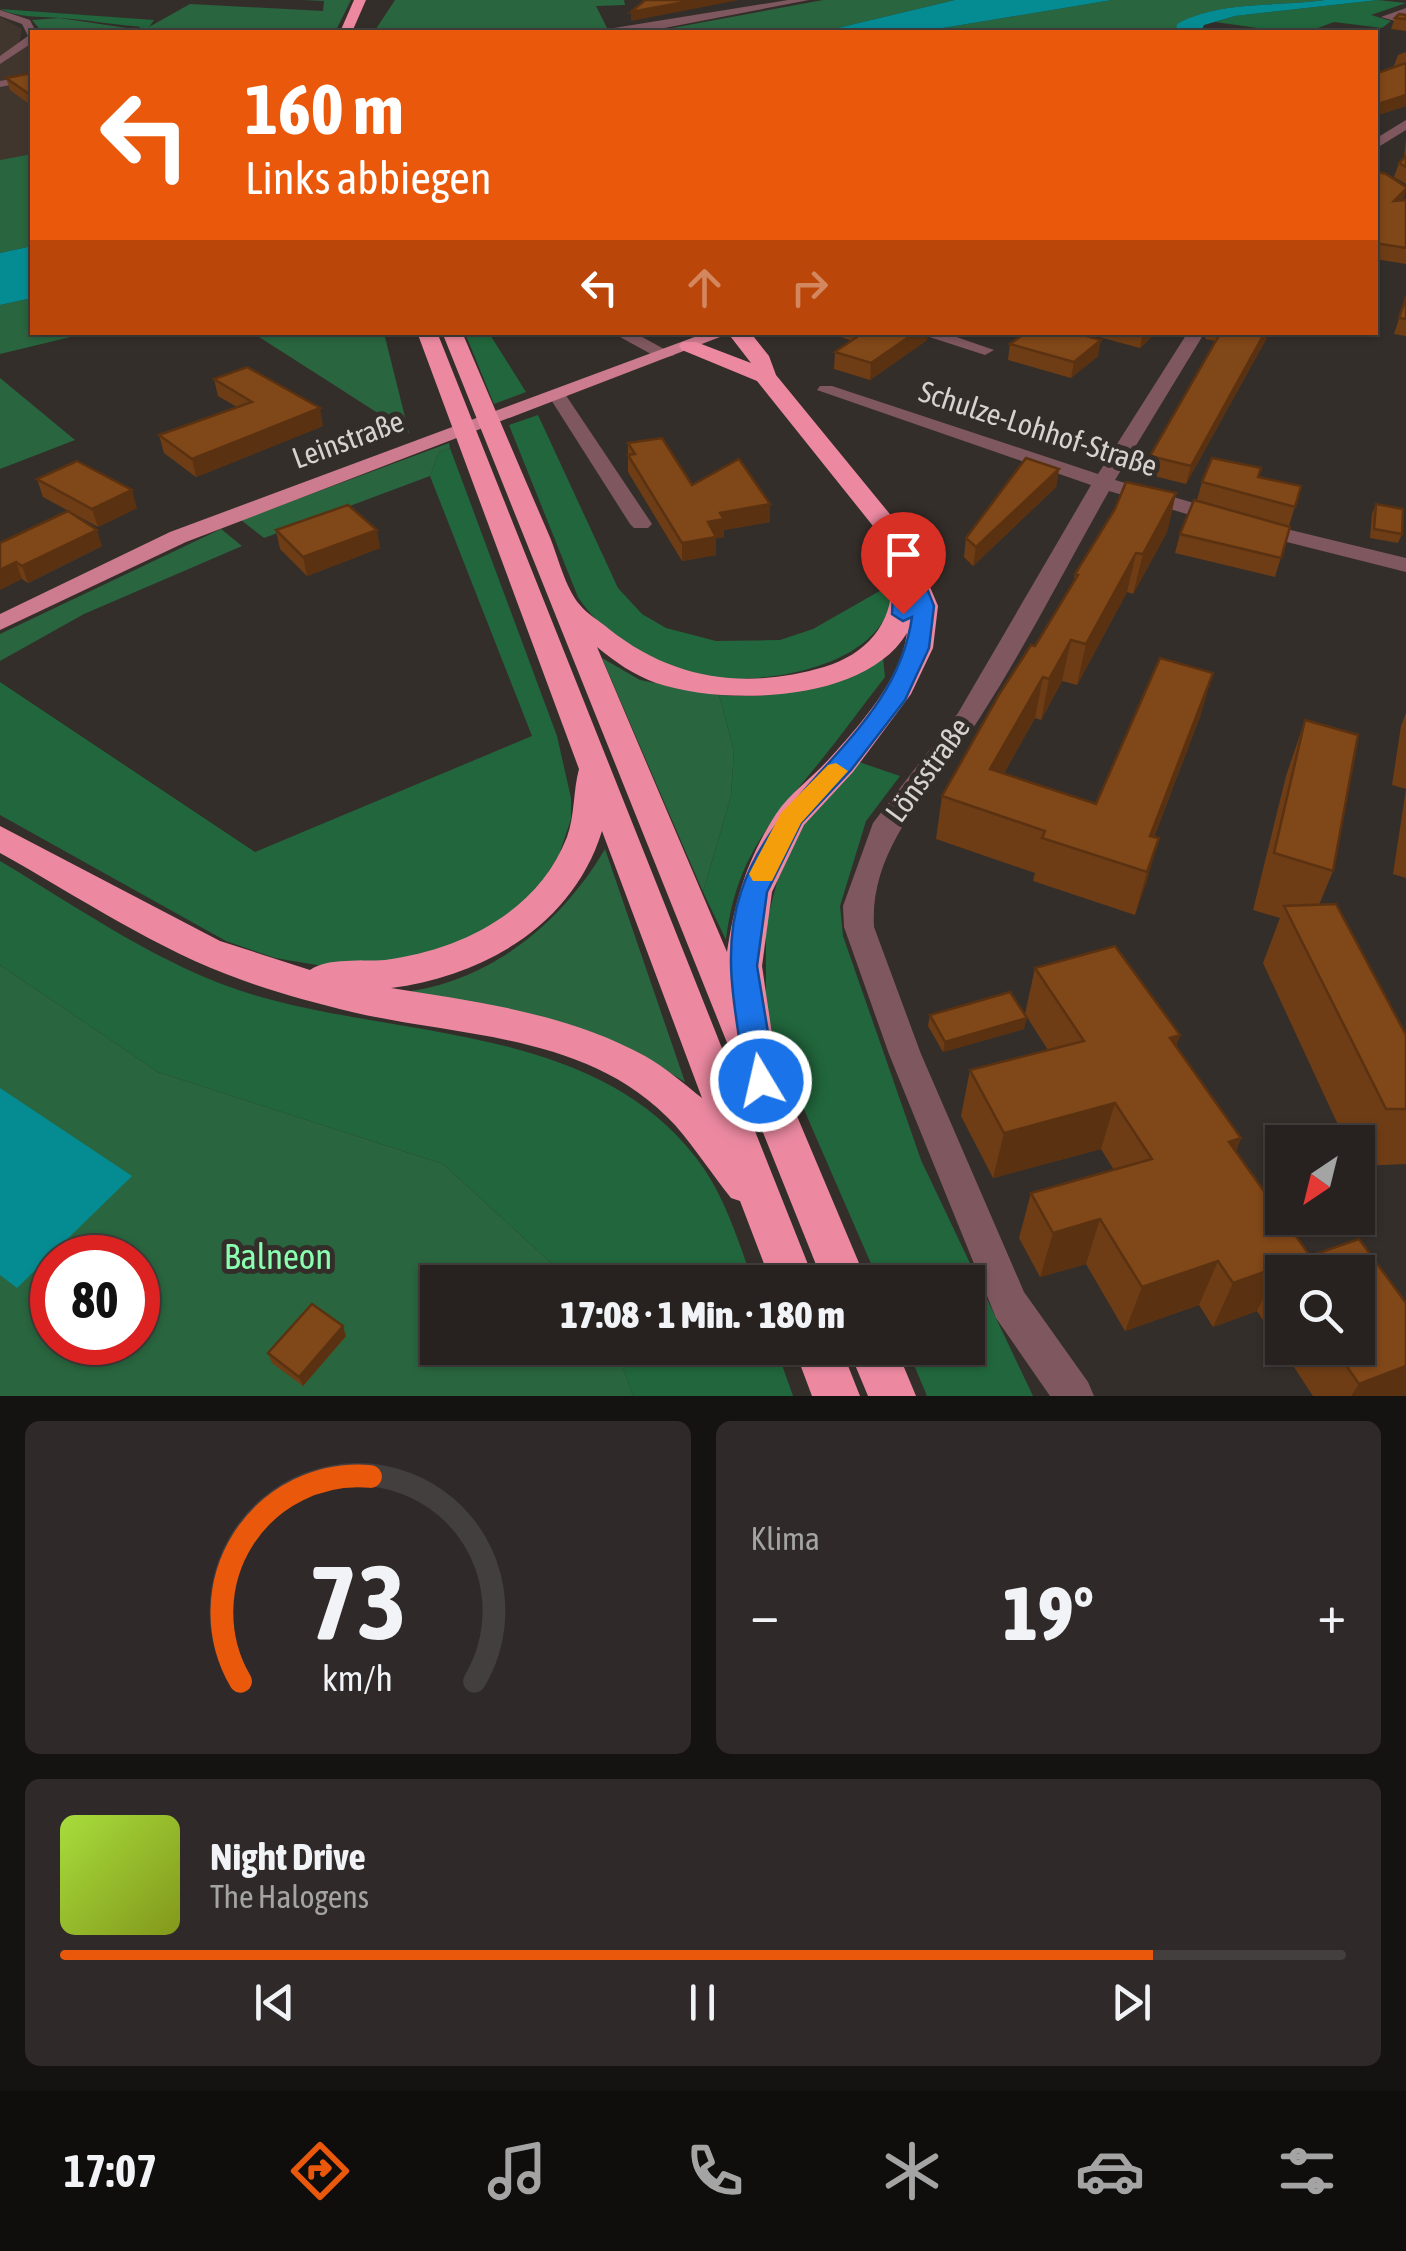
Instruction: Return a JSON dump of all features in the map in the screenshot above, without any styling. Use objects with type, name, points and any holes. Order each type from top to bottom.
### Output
[{"type":"highway","points":[[354,30],[360,0]]},
{"type":"highway","points":[[355,30],[373,0]]},
{"type":"highway","points":[[428,335],[450,392],[486,449],[563,605],[838,1265]]},
{"type":"highway","points":[[453,335],[474,386],[486,449],[594,768],[787,1265]]},
{"type":"highway","points":[[741,335],[751,343],[765,376]]},
{"type":"highway","points":[[689,346],[765,376],[889,528],[924,606],[918,648],[896,694],[842,765],[790,819],[754,892],[743,966],[761,1081]]},
{"type":"highway","points":[[563,605],[628,659],[678,680],[732,688],[780,687],[861,663],[892,635],[906,605],[904,556]]},
{"type":"highway","points":[[278,976],[356,978],[401,973],[444,964],[494,944],[536,912],[568,873],[584,837],[594,768]]},
{"type":"highway","points":[[0,838],[208,951],[278,976],[353,997],[507,1022],[573,1040],[635,1070],[688,1112],[764,1206]]},
{"type":"highway","points":[[824,1365],[836,1396]]},
{"type":"highway","points":[[879,1365],[892,1396]]},
{"type":"main road","name":"Leinstraße","points":[[0,624],[178,537],[718,335]]},
{"type":"street","points":[[617,30],[662,26],[804,0]]},
{"type":"street","points":[[1406,11],[1386,18],[1406,21]]},
{"type":"street","points":[[0,13],[26,22],[30,31]]},
{"type":"street","points":[[0,60],[30,38]]},
{"type":"street","points":[[0,84],[30,78]]},
{"type":"street","points":[[1378,143],[1406,124]]},
{"type":"street","points":[[625,335],[666,355]]},
{"type":"street","points":[[932,335],[985,350]]},
{"type":"street","name":"Lönsstraße","points":[[1074,1396],[1010,1306],[905,1054],[859,928],[858,906],[887,823],[968,717],[1103,483],[1195,335]]},
{"type":"street","name":"Schulze-Lohhof-Straße","points":[[826,390],[1103,483],[1327,547],[1406,564]]},
{"type":"street","points":[[557,395],[641,524]]},
{"type":"shaded area","points":[[0,17],[22,29],[19,44],[30,44],[30,154],[0,160]]},
{"type":"green space","points":[[303,0],[351,0],[336,30],[143,30],[138,26],[149,27],[190,4],[323,11],[324,1]]},
{"type":"green space","points":[[395,0],[624,0],[625,5],[596,6],[608,30],[375,30]]},
{"type":"green space","points":[[823,0],[955,0],[829,30],[672,28]]},
{"type":"green space","points":[[1112,0],[1325,0],[1212,11],[1178,24],[1176,30],[931,30]]},
{"type":"green space","points":[[1378,0],[1406,3],[1371,15],[1391,21],[1382,28],[1334,22],[1312,30],[1272,30],[1215,22],[1235,16]]},
{"type":"green space","points":[[0,9],[154,20],[149,27],[22,15]]},
{"type":"green space","points":[[59,18],[127,28],[40,30],[32,20]]},
{"type":"green space","points":[[30,154],[30,246],[0,253],[0,160]]},
{"type":"green space","points":[[30,298],[30,335],[79,335],[0,354],[0,305]]},
{"type":"green space","points":[[256,335],[384,335],[409,433]]},
{"type":"green space","points":[[466,335],[490,335],[526,392],[494,404]]},
{"type":"green space","points":[[0,378],[75,440],[0,469]]},
{"type":"green space","points":[[538,415],[618,588],[642,614],[666,628],[716,641],[780,640],[813,629],[892,584],[886,615],[868,639],[840,657],[805,670],[767,677],[696,676],[643,655],[606,629],[578,597],[509,425]]},
{"type":"green space","points":[[449,443],[450,448],[439,452],[430,476],[264,538],[241,520]]},
{"type":"green space","points":[[450,448],[557,736],[571,798],[571,819],[559,855],[535,893],[494,927],[426,956],[335,968],[275,958],[226,941],[0,815],[0,682],[255,852],[532,736],[430,476],[439,452]]},
{"type":"green space","points":[[221,529],[242,546],[84,614],[0,661],[0,634]]},
{"type":"green space","points":[[602,658],[640,680],[719,695],[734,751],[731,796],[703,892]]},
{"type":"green space","points":[[883,658],[885,677],[757,844],[738,886],[726,940],[703,892],[731,796],[734,751],[719,695],[762,696],[804,690]]},
{"type":"green space","points":[[859,762],[900,776],[866,821],[840,906],[843,936],[921,1160],[971,1265],[872,1265],[769,1029],[766,924],[782,863],[805,822]]},
{"type":"green space","points":[[605,849],[685,1082],[583,1031],[482,1004],[404,992],[466,976],[521,944],[568,900]]},
{"type":"green space","points":[[0,861],[123,936],[220,983],[311,1009],[492,1043],[550,1059],[605,1083],[654,1115],[697,1159],[723,1203],[747,1265],[553,1265],[443,1164],[158,1072],[0,965]]},
{"type":"green space","name":"Balneon","points":[[0,965],[158,1072],[443,1164],[553,1265],[420,1265],[420,1365],[622,1365],[633,1396],[0,1396]]},
{"type":"green space","points":[[985,1295],[1033,1396],[927,1396],[914,1365],[985,1365]]},
{"type":"green space","points":[[622,1365],[782,1365],[793,1396],[633,1396]]},
{"type":"water","points":[[955,0],[1112,0],[931,30],[829,30]]},
{"type":"water","points":[[1378,0],[1235,16],[1204,25],[1202,30],[1176,30],[1177,24],[1194,16],[1250,6]]},
{"type":"water","points":[[30,246],[30,298],[0,305],[0,253]]},
{"type":"water","points":[[0,1088],[132,1176],[71,1235],[30,1235],[30,1275],[17,1288],[0,1275]]},
{"type":"building","points":[[645,0],[695,0],[631,12]]},
{"type":"building","points":[[1406,63],[1406,95],[1378,104],[1378,73]]},
{"type":"building","points":[[30,73],[30,95],[6,78]]},
{"type":"building","points":[[1378,172],[1406,187],[1394,201],[1406,200],[1406,248],[1378,243]]},
{"type":"building","points":[[1406,297],[1406,319],[1399,318]]},
{"type":"building","points":[[860,335],[912,335],[871,363],[835,352]]},
{"type":"building","points":[[1023,335],[1083,335],[1101,340],[1074,362],[1010,344]]},
{"type":"building","points":[[1219,335],[1263,335],[1191,466],[1150,456]]},
{"type":"building","points":[[247,367],[320,408],[192,459],[159,435],[252,402],[214,379]]},
{"type":"building","points":[[662,438],[692,485],[739,459],[770,504],[720,513],[724,519],[708,522],[716,537],[682,543],[628,455],[635,454],[628,443]]},
{"type":"building","points":[[1026,458],[1059,469],[976,547],[966,538]]},
{"type":"building","points":[[1212,458],[1261,468],[1258,477],[1301,486],[1295,507],[1202,482]]},
{"type":"building","points":[[77,461],[132,490],[92,509],[37,479]]},
{"type":"building","points":[[1126,482],[1176,493],[1143,554],[1136,553],[1086,644],[1071,640],[1049,679],[1043,677],[990,769],[1096,804],[1160,658],[1213,673],[1150,836],[1159,838],[1147,872],[1042,838],[1045,831],[942,796],[1000,693],[1031,645],[1035,646],[1078,575],[1075,574],[1115,509]]},
{"type":"building","points":[[1194,500],[1290,527],[1281,558],[1180,534]]},
{"type":"building","points":[[1376,504],[1403,509],[1402,534],[1374,529]]},
{"type":"building","points":[[348,505],[377,530],[303,557],[276,530]]},
{"type":"building","points":[[68,511],[97,530],[22,566],[16,562],[0,570],[0,543]]},
{"type":"building","points":[[1305,720],[1358,735],[1333,871],[1274,853]]},
{"type":"building","points":[[1336,904],[1406,1035],[1406,1109],[1386,1109],[1284,906]]},
{"type":"building","points":[[1115,946],[1180,1035],[1170,1038],[1241,1138],[1229,1142],[1265,1193],[1265,1235],[1295,1235],[1309,1255],[1265,1255],[1265,1272],[1233,1283],[1218,1261],[1142,1287],[1100,1219],[1053,1233],[1031,1193],[1152,1159],[1115,1103],[1004,1133],[970,1070],[1084,1041],[1035,968]]},
{"type":"building","points":[[1010,992],[1027,1018],[945,1042],[930,1015]]},
{"type":"building","points":[[1359,1239],[1371,1255],[1313,1255]]},
{"type":"building","points":[[1375,1261],[1406,1303],[1406,1366],[1359,1384],[1346,1365],[1375,1365]]},
{"type":"building","points":[[312,1304],[343,1326],[299,1377],[268,1353]]},
{"type":"slow traffic","points":[[763,874],[790,819],[836,771]]},
{"type":"route","points":[[761,1081],[743,966],[754,892],[790,819],[842,765],[896,694],[918,648],[924,606],[904,556],[903,614]]}]
